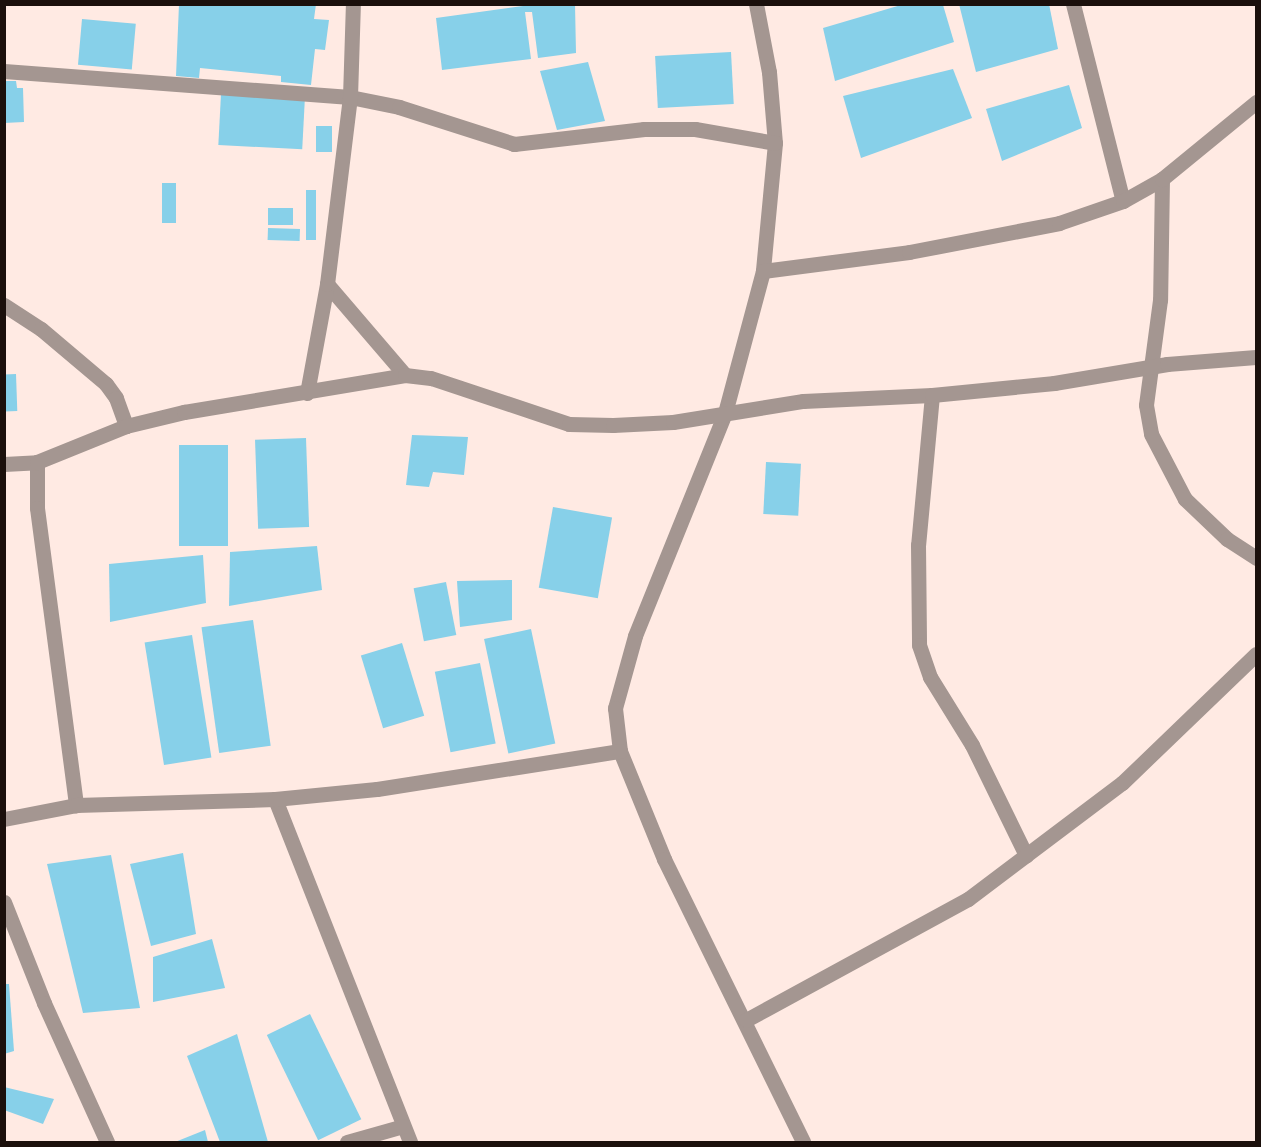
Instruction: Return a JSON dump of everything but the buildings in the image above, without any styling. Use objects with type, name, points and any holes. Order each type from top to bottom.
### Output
[{"type":"street","points":[[307,393],[327,284],[350,97],[352,4]]},
{"type":"street","points":[[756,4],[769,72],[775,143],[763,271],[725,413],[635,636],[615,708],[620,751],[664,859],[746,1020],[803,1143]]},
{"type":"street","points":[[1073,4],[1123,201]]},
{"type":"street","points":[[4,71],[350,97],[399,107],[514,144],[654,129],[695,129],[775,143]]},
{"type":"street","points":[[763,271],[909,252],[1059,223],[1123,201],[1162,179],[1257,102]]},
{"type":"street","points":[[1162,179],[1160,300],[1154,366],[1146,405],[1151,434],[1179,489],[1227,539],[1257,558]]},
{"type":"street","points":[[327,284],[405,375]]},
{"type":"street","points":[[4,305],[41,329],[106,384],[116,398],[126,426]]},
{"type":"street","points":[[4,464],[37,462],[126,426],[405,375],[431,378],[569,424],[674,422],[803,401],[932,395],[1054,383],[1154,366],[1257,357]]},
{"type":"street","points":[[932,395],[918,545],[919,645],[930,677],[972,745],[1026,855]]},
{"type":"street","points":[[37,462],[37,508],[76,805]]},
{"type":"street","points":[[746,1020],[968,899],[1131,776],[1257,654]]},
{"type":"street","points":[[4,819],[76,805],[274,799],[377,789],[620,751]]},
{"type":"street","points":[[274,799],[410,1143]]},
{"type":"street","points":[[4,902],[44,1004],[107,1143]]},
{"type":"street","points":[[347,1143],[403,1126]]}]
